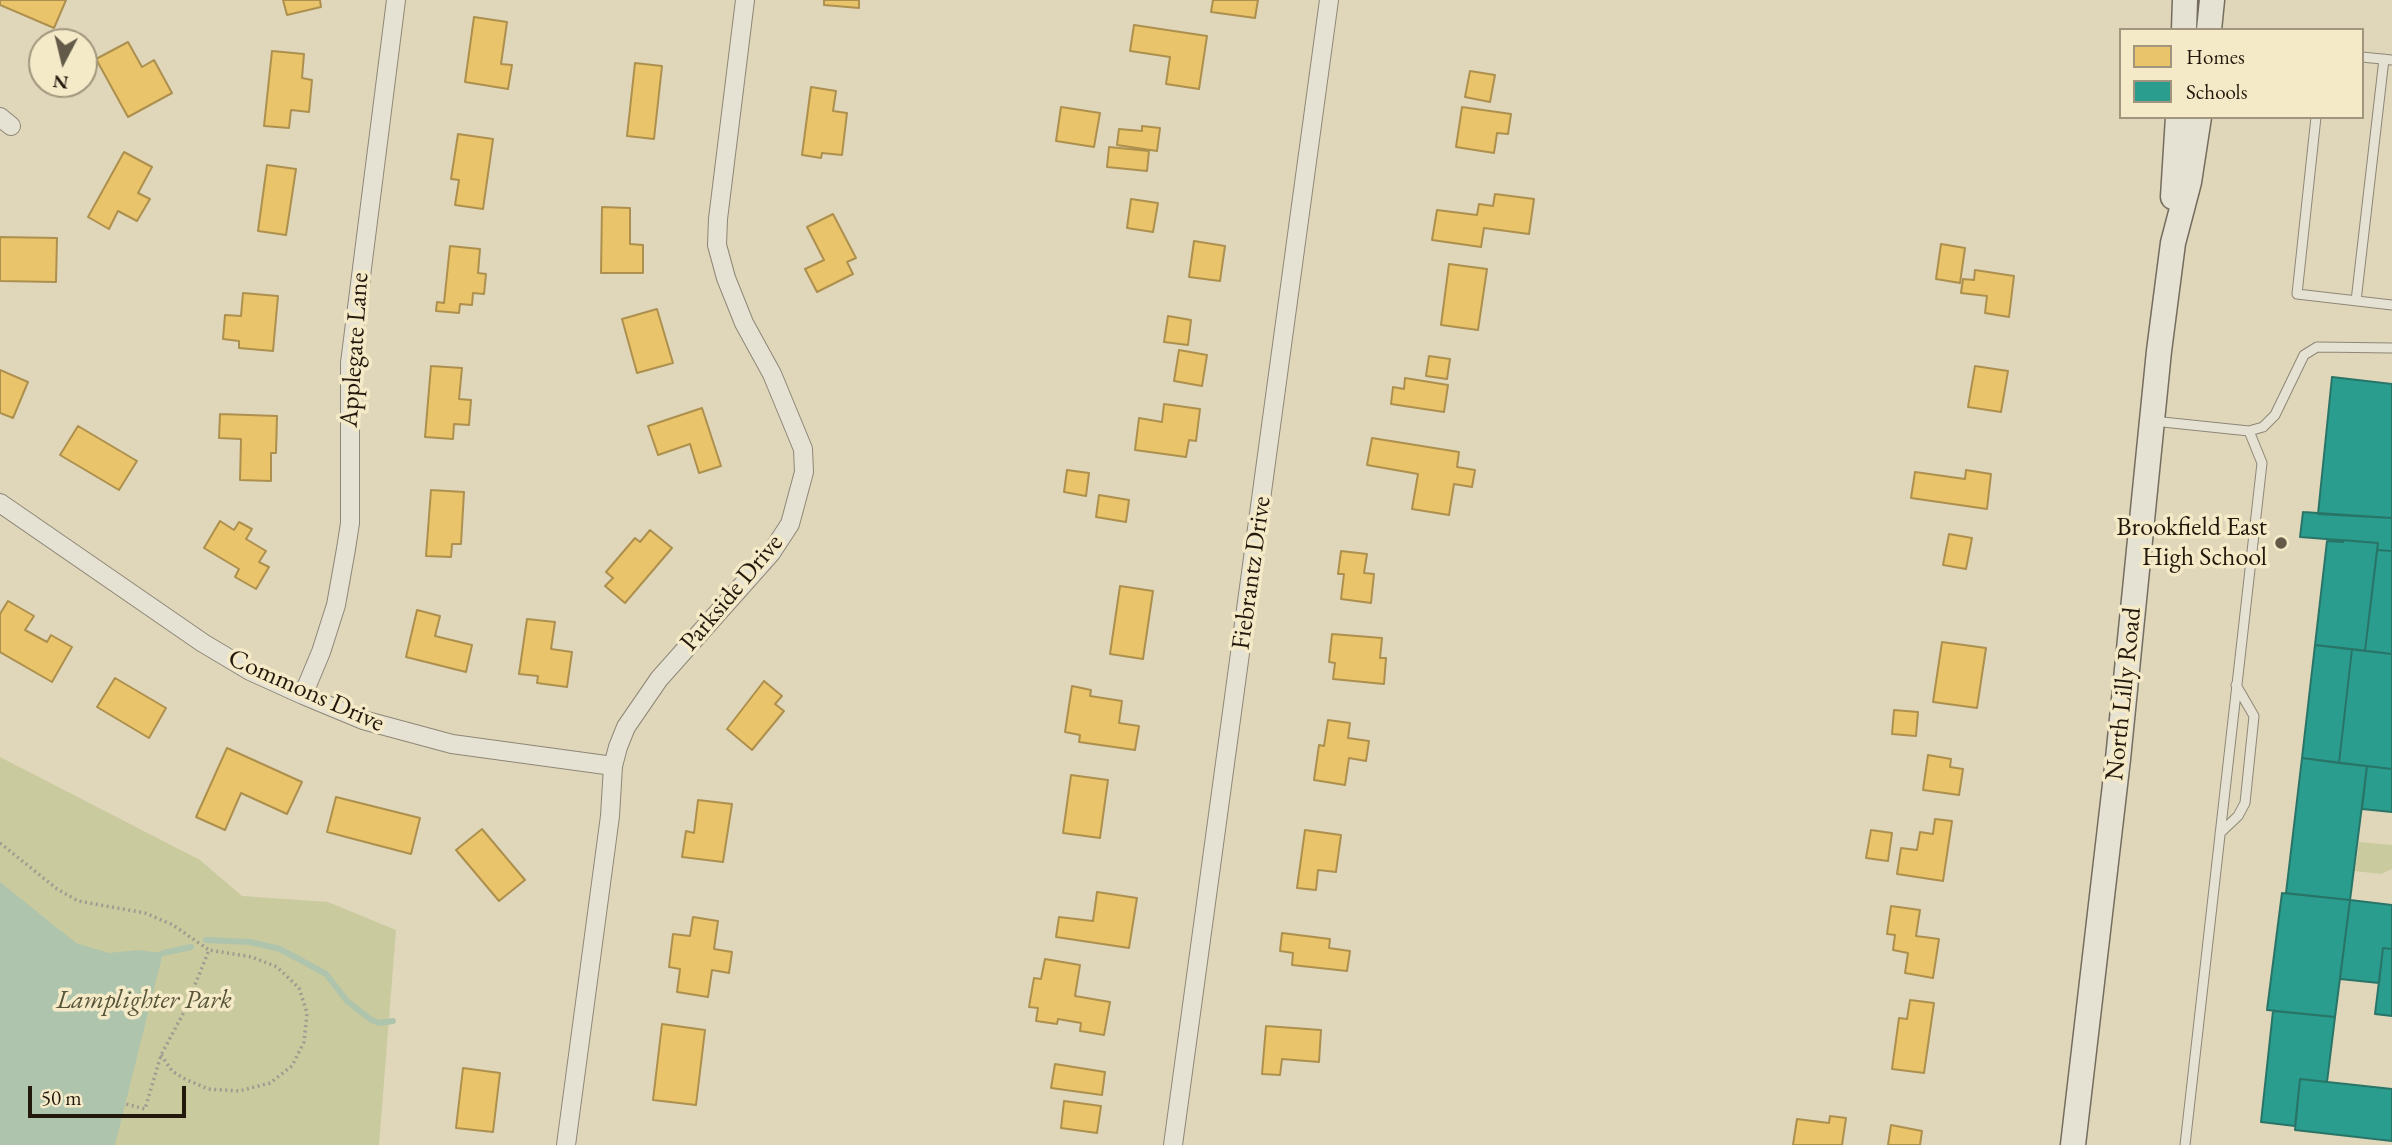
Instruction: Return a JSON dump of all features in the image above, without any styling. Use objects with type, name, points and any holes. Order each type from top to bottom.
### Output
[{"type":"street","name":"Applegate Lane","points":[[303,695],[336,605],[348,536],[350,363],[396,0]]},
{"type":"street","name":"Parkside Drive","points":[[566,1145],[610,816],[613,766],[626,727],[659,679],[771,553],[790,524],[804,472],[803,449],[772,374],[744,323],[726,278],[717,245],[745,0]]},
{"type":"street","name":"Fiebrantz Drive","points":[[1173,1145],[1329,0]]},
{"type":"street","points":[[2184,28],[2185,0]]},
{"type":"street","points":[[2209,28],[2212,0]]},
{"type":"street","name":"North Lilly Road","points":[[2173,243],[2172,212],[2178,119]]},
{"type":"street","name":"North Lilly Road","points":[[2073,1145],[2118,760],[2173,243],[2189,182],[2199,119]]},
{"type":"street","name":"Commons Drive","points":[[0,503],[202,643],[250,671],[303,695],[363,720],[429,738],[483,749],[613,766]]},
{"type":"lane","points":[[2356,301],[2388,60],[2364,57]]},
{"type":"lane","points":[[2316,119],[2297,294],[2392,305]]},
{"type":"lane","points":[[2152,421],[2249,431],[2263,427],[2275,415],[2294,370],[2304,355],[2317,347],[2392,348]]},
{"type":"lane","points":[[2185,1145],[2262,463],[2259,450],[2249,431]]},
{"type":"lane","points":[[2220,833],[2238,816],[2245,803],[2254,716],[2236,685]]},
{"type":"path","points":[[0,843],[57,889],[78,901],[145,913],[173,925],[209,950],[252,957],[277,967],[299,988],[307,1013],[304,1042],[292,1066],[270,1083],[240,1091],[208,1089],[172,1071],[162,1055]]},
{"type":"path","points":[[126,1104],[145,1109],[162,1055],[184,1012],[209,950]]},
{"type":"green space","name":"Lamplighter Park","points":[[0,757],[200,860],[242,896],[328,902],[396,930],[379,1145],[0,1145]]},
{"type":"green space","points":[[2359,842],[2392,845],[2392,869],[2381,874],[2355,871]]},
{"type":"shaded area","points":[[0,882],[76,943],[109,953],[138,950],[163,953],[115,1145],[0,1145]]},
{"type":"building: Homes","points":[[0,0],[66,0],[54,28],[0,5]]},
{"type":"building: Homes","points":[[283,0],[320,0],[321,7],[287,15]]},
{"type":"building: Homes","points":[[824,0],[859,0],[859,8],[824,5]]},
{"type":"building: Homes","points":[[1213,0],[1258,0],[1255,18],[1211,12]]},
{"type":"building: Homes","points":[[474,17],[507,22],[501,64],[512,65],[508,89],[465,82]]},
{"type":"building: Homes","points":[[1134,25],[1207,36],[1199,89],[1166,84],[1170,57],[1130,51]]},
{"type":"building: Homes","points":[[128,42],[142,67],[154,60],[172,93],[128,117],[98,63],[98,58]]},
{"type":"building: Homes","points":[[272,51],[304,54],[302,78],[312,80],[309,112],[291,110],[289,128],[264,126]]},
{"type":"building: Homes","points":[[635,63],[662,66],[654,139],[627,136]]},
{"type":"building: Homes","points":[[1470,71],[1495,75],[1490,102],[1465,97]]},
{"type":"building: Homes","points":[[811,87],[836,91],[833,111],[847,113],[842,155],[822,153],[821,158],[802,155]]},
{"type":"building: Homes","points":[[1061,107],[1100,113],[1094,147],[1056,141]]},
{"type":"building: Homes","points":[[1462,107],[1511,114],[1508,134],[1497,133],[1494,153],[1456,147]]},
{"type":"building: Homes","points":[[1142,126],[1160,128],[1157,151],[1117,145],[1119,129],[1142,131]]},
{"type":"building: Homes","points":[[458,134],[493,139],[483,209],[455,205],[459,180],[451,179]]},
{"type":"building: Homes","points":[[1109,147],[1149,151],[1147,171],[1107,167]]},
{"type":"building: Homes","points":[[124,152],[152,167],[138,193],[150,199],[137,221],[118,211],[109,229],[88,217]]},
{"type":"building: Homes","points":[[267,165],[296,169],[286,235],[258,231]]},
{"type":"building: Homes","points":[[1495,194],[1534,199],[1529,234],[1484,228],[1481,247],[1432,240],[1437,210],[1477,215],[1479,204],[1493,206]]},
{"type":"building: Homes","points":[[1131,199],[1158,203],[1153,232],[1127,228]]},
{"type":"building: Homes","points":[[602,207],[630,208],[630,244],[643,245],[643,273],[601,273]]},
{"type":"building: Homes","points":[[833,214],[856,258],[847,262],[853,274],[817,292],[805,269],[824,260],[807,227]]},
{"type":"building: Homes","points":[[0,237],[57,238],[56,282],[0,281]]},
{"type":"building: Homes","points":[[1194,241],[1225,246],[1220,281],[1189,277]]},
{"type":"building: Homes","points":[[1941,244],[1965,248],[1960,283],[1936,279]]},
{"type":"building: Homes","points":[[450,246],[480,249],[478,273],[486,274],[484,294],[473,293],[472,305],[460,304],[459,313],[436,311],[437,302],[444,303]]},
{"type":"building: Homes","points":[[1449,264],[1487,269],[1478,330],[1441,325]]},
{"type":"building: Homes","points":[[1975,270],[2014,276],[2009,317],[1985,313],[1987,296],[1961,293],[1963,279],[1974,280]]},
{"type":"building: Homes","points":[[243,293],[278,296],[273,351],[239,348],[239,341],[223,339],[225,315],[241,316]]},
{"type":"building: Homes","points":[[657,309],[673,363],[637,373],[622,319]]},
{"type":"building: Homes","points":[[1168,316],[1191,320],[1188,345],[1164,342]]},
{"type":"building: Homes","points":[[1179,350],[1207,355],[1202,386],[1174,381]]},
{"type":"building: Homes","points":[[1429,356],[1450,359],[1447,379],[1426,376]]},
{"type":"building: Homes","points":[[431,366],[462,368],[459,399],[471,400],[469,425],[454,424],[453,439],[425,437]]},
{"type":"building: Homes","points":[[1975,366],[2008,371],[2001,412],[1968,407]]},
{"type":"building: Homes","points":[[0,370],[28,382],[13,418],[0,413]]},
{"type":"building: Homes","points":[[1405,378],[1448,385],[1444,412],[1391,404],[1393,387],[1404,389]]},
{"type":"building: Homes","points":[[1164,404],[1200,409],[1196,441],[1189,440],[1186,457],[1135,450],[1139,418],[1162,422]]},
{"type":"building: Homes","points":[[702,408],[721,466],[699,473],[690,444],[658,455],[648,426]]},
{"type":"building: Homes","points":[[220,414],[277,416],[276,453],[271,453],[271,481],[240,480],[241,439],[219,438]]},
{"type":"building: Homes","points":[[78,426],[137,461],[119,490],[60,455]]},
{"type":"building: Homes","points":[[1372,438],[1459,452],[1457,467],[1475,470],[1472,487],[1454,484],[1449,515],[1412,509],[1418,474],[1367,465]]},
{"type":"building: Homes","points":[[1067,470],[1089,473],[1086,496],[1064,492]]},
{"type":"building: Homes","points":[[1966,470],[1991,474],[1987,509],[1911,498],[1915,472],[1965,479]]},
{"type":"building: Homes","points":[[431,490],[464,492],[461,544],[452,544],[451,557],[426,556]]},
{"type":"building: Homes","points":[[1099,495],[1129,500],[1126,522],[1096,517]]},
{"type":"building: Homes","points":[[220,521],[234,530],[239,522],[252,529],[246,539],[266,551],[259,562],[269,567],[256,589],[235,577],[239,569],[204,548]]},
{"type":"building: Homes","points":[[650,530],[672,548],[625,603],[605,586],[613,578],[606,572],[635,538],[640,542]]},
{"type":"building: Homes","points":[[1949,534],[1972,538],[1966,569],[1943,565]]},
{"type":"building: Homes","points":[[1341,551],[1367,554],[1364,573],[1374,574],[1371,603],[1341,599],[1344,574],[1338,574]]},
{"type":"building: Homes","points":[[1120,586],[1153,591],[1143,659],[1110,654]]},
{"type":"building: Homes","points":[[8,601],[34,616],[25,630],[47,642],[51,635],[72,647],[52,682],[0,652],[0,614]]},
{"type":"building: Homes","points":[[417,610],[440,616],[435,636],[472,645],[466,672],[406,657]]},
{"type":"building: Homes","points":[[527,619],[555,622],[551,649],[572,652],[567,687],[537,683],[538,676],[519,674]]},
{"type":"building: Homes","points":[[1332,634],[1382,638],[1380,658],[1386,658],[1384,684],[1333,679],[1335,663],[1329,662]]},
{"type":"building: Homes","points":[[1942,642],[1986,648],[1977,708],[1933,702]]},
{"type":"building: Homes","points":[[115,678],[166,708],[149,738],[97,707]]},
{"type":"building: Homes","points":[[764,681],[782,696],[775,704],[784,711],[752,750],[727,729]]},
{"type":"building: Homes","points":[[1072,686],[1091,690],[1090,696],[1122,701],[1119,723],[1139,726],[1135,750],[1079,742],[1080,735],[1065,732]]},
{"type":"building: Homes","points":[[1894,710],[1918,712],[1916,736],[1892,734]]},
{"type":"building: Homes","points":[[1328,720],[1350,723],[1348,738],[1369,741],[1366,761],[1349,758],[1345,785],[1314,780],[1319,745],[1324,746]]},
{"type":"building: Homes","points":[[227,748],[302,782],[287,814],[241,793],[225,830],[196,817]]},
{"type":"building: Homes","points":[[1928,755],[1951,759],[1950,767],[1963,769],[1959,795],[1923,790]]},
{"type":"building: Homes","points":[[1071,775],[1108,780],[1100,838],[1063,833]]},
{"type":"building: Homes","points":[[336,797],[420,818],[411,854],[327,832]]},
{"type":"building: Homes","points":[[698,800],[732,804],[723,862],[682,857],[686,831],[694,833]]},
{"type":"building: Homes","points":[[1935,819],[1952,821],[1943,881],[1897,874],[1901,848],[1917,850],[1920,832],[1933,834]]},
{"type":"building: Homes","points":[[482,829],[525,880],[499,901],[456,850]]},
{"type":"building: Homes","points":[[1305,830],[1341,835],[1336,872],[1318,870],[1316,890],[1297,888]]},
{"type":"building: Homes","points":[[1871,830],[1892,833],[1888,861],[1866,858]]},
{"type":"building: Homes","points":[[1097,892],[1137,898],[1129,948],[1056,937],[1059,917],[1093,921]]},
{"type":"building: Homes","points":[[1891,906],[1920,910],[1916,936],[1939,939],[1933,978],[1905,973],[1908,953],[1893,950],[1895,935],[1887,934]]},
{"type":"building: Homes","points":[[693,917],[718,921],[714,949],[732,952],[729,973],[712,970],[708,997],[677,992],[680,969],[669,967],[673,934],[690,936]]},
{"type":"building: Homes","points":[[1282,933],[1330,939],[1329,948],[1350,951],[1347,971],[1292,965],[1293,953],[1280,951]]},
{"type":"building: Homes","points":[[1045,959],[1080,965],[1075,996],[1110,1002],[1104,1035],[1080,1031],[1081,1023],[1058,1019],[1057,1024],[1036,1021],[1038,1008],[1029,1007],[1034,978],[1041,979]]},
{"type":"building: Homes","points":[[1910,1000],[1934,1003],[1924,1073],[1892,1069],[1899,1018],[1907,1019]]},
{"type":"building: Homes","points":[[662,1024],[705,1030],[696,1105],[653,1100]]},
{"type":"building: Homes","points":[[1266,1026],[1321,1030],[1319,1062],[1282,1059],[1280,1075],[1262,1074]]},
{"type":"building: Homes","points":[[1055,1064],[1105,1072],[1102,1095],[1051,1088]]},
{"type":"building: Homes","points":[[463,1068],[500,1073],[493,1132],[456,1128]]},
{"type":"building: Homes","points":[[1064,1101],[1101,1106],[1097,1133],[1061,1128]]},
{"type":"building: Homes","points":[[1830,1116],[1846,1118],[1842,1145],[1793,1145],[1797,1119],[1829,1123]]},
{"type":"building: Homes","points":[[1891,1125],[1922,1131],[1920,1145],[1888,1145]]},
{"type":"building: Schools","points":[[2332,377],[2392,384],[2392,518],[2318,514]]},
{"type":"building: Schools","points":[[2303,512],[2392,518],[2392,551],[2377,550],[2378,543],[2300,537]]},
{"type":"building: Schools","points":[[2327,541],[2378,543],[2365,651],[2315,645]]},
{"type":"building: Schools","points":[[2377,550],[2392,551],[2392,654],[2365,651]]},
{"type":"building: Schools","points":[[2315,645],[2352,649],[2339,763],[2302,758]]},
{"type":"building: Schools","points":[[2352,649],[2392,654],[2392,769],[2339,763]]},
{"type":"building: Schools","points":[[2302,758],[2367,766],[2350,900],[2286,893]]},
{"type":"building: Schools","points":[[2367,766],[2392,769],[2392,812],[2362,809]]},
{"type":"building: Schools","points":[[2282,893],[2350,900],[2335,1017],[2267,1010]]},
{"type":"building: Schools","points":[[2350,900],[2392,905],[2392,949],[2383,948],[2379,983],[2340,979]]},
{"type":"building: Schools","points":[[2383,948],[2392,949],[2392,1016],[2375,1014]]},
{"type":"building: Schools","points":[[2273,1011],[2335,1017],[2327,1082],[2300,1079],[2295,1126],[2261,1122]]},
{"type":"building: Schools","points":[[2300,1079],[2392,1089],[2392,1141],[2295,1130]]},
{"type":"waterway","points":[[206,940],[250,942],[280,949],[326,974],[347,1001],[370,1019],[379,1023],[393,1021]]},
{"type":"waterway","points":[[163,953],[191,947]]},
{"type":"place","name":"Brookfield East High School","points":[[2281,543]]}]
